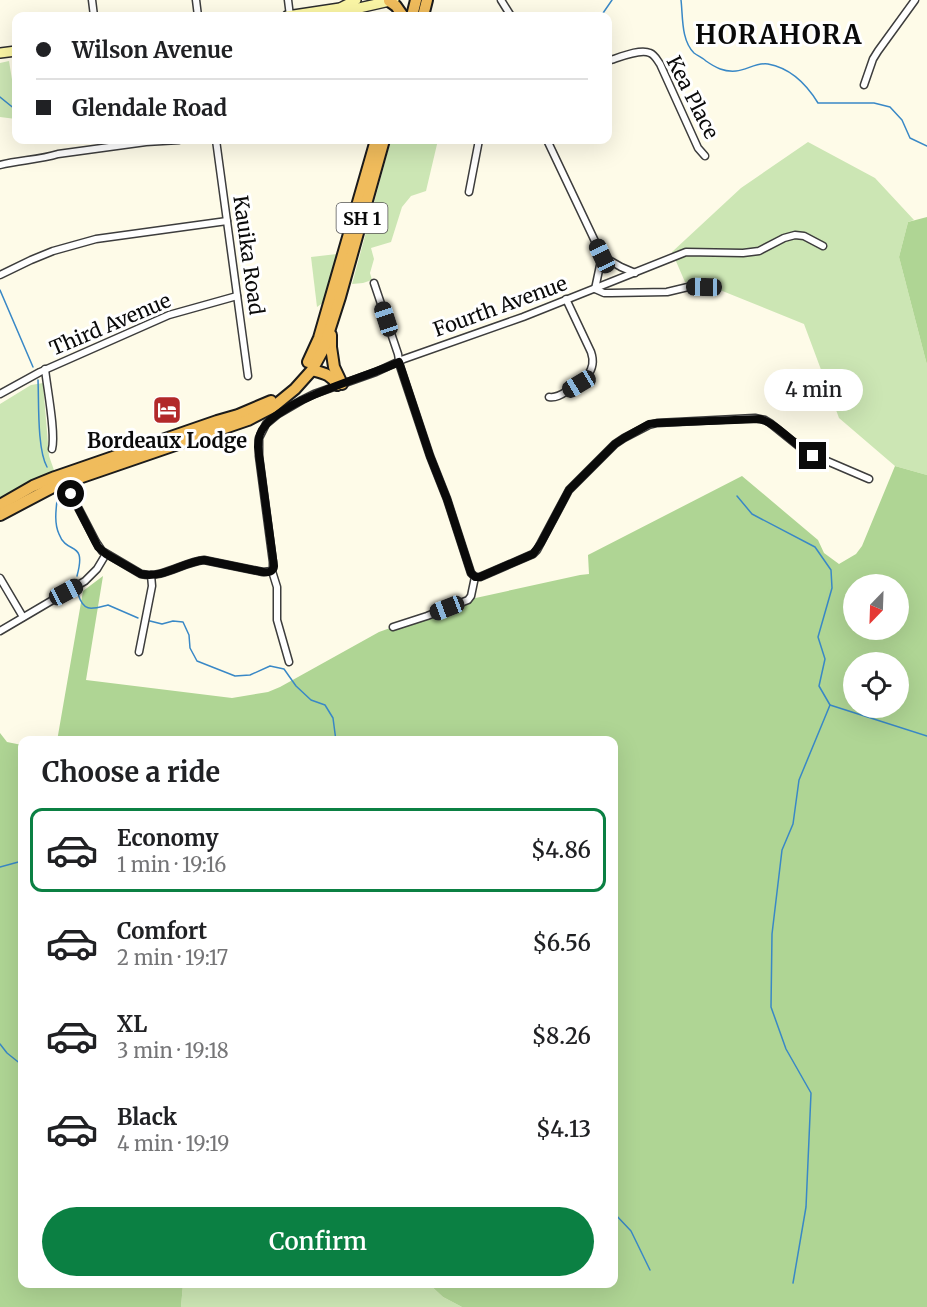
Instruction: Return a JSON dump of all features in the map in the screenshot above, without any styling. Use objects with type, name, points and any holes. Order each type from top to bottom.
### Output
[{"type":"highway","points":[[425,8],[439,0]]},
{"type":"highway","name":"SH 1","points":[[0,515],[53,487],[257,416],[281,402],[295,389],[312,370],[323,350],[330,329],[375,144]]},
{"type":"highway","name":"SH 1","points":[[0,505],[33,486],[55,477],[217,421],[238,416],[272,400],[285,391],[295,381],[314,351],[383,144]]},
{"type":"highway","points":[[330,329],[334,368],[340,385]]},
{"type":"highway","points":[[312,370],[331,376],[340,385]]},
{"type":"main road","points":[[339,8],[356,0]]},
{"type":"main road","points":[[314,12],[359,8],[392,1]]},
{"type":"street","points":[[864,85],[873,59],[915,0]]},
{"type":"street","name":"Kea Place","points":[[612,61],[641,52],[652,54],[660,64],[698,148],[705,156]]},
{"type":"street","points":[[0,165],[131,144]]},
{"type":"street","name":"Kauika Road","points":[[217,144],[248,376]]},
{"type":"street","points":[[469,192],[478,144]]},
{"type":"street","points":[[549,144],[602,256],[635,273]]},
{"type":"street","points":[[0,275],[31,260],[96,239],[227,221]]},
{"type":"street","name":"Fourth Avenue","points":[[272,571],[274,566],[258,443],[266,424],[286,409],[314,394],[595,289],[686,252],[759,251],[795,235],[823,246]]},
{"type":"street","points":[[602,256],[595,289],[604,293],[667,292],[688,287],[704,287]]},
{"type":"street","points":[[374,283],[430,456],[447,499],[471,573],[475,577]]},
{"type":"street","name":"Third Avenue","points":[[0,394],[45,369],[169,315],[237,296]]},
{"type":"street","points":[[549,397],[558,396],[585,380],[590,375],[593,365],[591,352],[566,299]]},
{"type":"street","points":[[45,369],[52,448]]},
{"type":"street","points":[[475,577],[480,577],[533,554],[573,485],[615,444],[649,424],[755,418],[765,420],[806,452],[869,479]]},
{"type":"street","points":[[71,494],[96,542],[106,554],[141,574],[163,573],[204,560],[263,572],[272,571],[277,587],[276,620],[289,662]]},
{"type":"street","points":[[0,631],[85,581],[97,569],[106,554]]},
{"type":"street","points":[[139,652],[152,586],[151,575]]},
{"type":"street","points":[[393,627],[466,601],[471,596],[475,577]]},
{"type":"street","points":[[0,578],[23,617]]},
{"type":"green space","points":[[9,61],[12,79],[12,118],[0,117],[0,63]]},
{"type":"green space","points":[[808,142],[875,178],[914,220],[908,222],[899,257],[927,365],[927,475],[895,466],[839,418],[804,324],[710,286],[685,282],[672,252],[741,188]]},
{"type":"green space","points":[[390,144],[437,144],[426,191],[411,196],[402,207],[391,242],[371,248],[374,259],[370,273],[372,280],[352,284]]},
{"type":"green space","points":[[927,217],[927,365],[899,257],[908,222]]},
{"type":"green space","points":[[337,254],[324,302],[317,307],[311,257]]},
{"type":"green space","points":[[43,383],[49,456],[55,473],[0,500],[0,404],[31,385]]},
{"type":"green space","points":[[895,466],[927,475],[927,1307],[462,1307],[443,1297],[433,1288],[618,1288],[618,736],[58,736],[83,591],[103,576],[86,680],[232,698],[268,692],[379,632],[471,599],[589,574],[588,555],[742,476],[818,540],[824,553],[839,564],[856,554],[862,546]]},
{"type":"green space","points":[[0,733],[7,742],[18,744],[18,1288],[183,1288],[181,1307],[0,1307]]},
{"type":"green space","points":[[183,1288],[433,1288],[443,1297],[462,1307],[181,1307]]},
{"type":"waterway","points":[[604,12],[612,0]]},
{"type":"waterway","points":[[681,0],[683,28],[687,42],[694,53],[713,66],[732,71],[768,64],[791,73],[809,90],[818,103],[874,103],[890,107],[902,120],[910,138],[927,146]]},
{"type":"waterway","points":[[0,97],[12,107]]},
{"type":"waterway","points":[[0,290],[33,367]]},
{"type":"waterway","points":[[38,380],[40,437],[47,467]]},
{"type":"waterway","points":[[58,491],[57,529],[62,541],[78,552],[80,557],[77,576]]},
{"type":"waterway","points":[[737,496],[752,514],[815,547],[831,570],[832,588],[818,637],[825,659],[819,686],[830,705],[927,736]]},
{"type":"waterway","points":[[78,594],[86,607],[108,605],[138,618]]},
{"type":"waterway","points":[[150,621],[162,624],[173,621],[183,622],[189,635],[190,648],[197,661],[235,676],[250,675],[270,666],[284,669],[296,686],[311,700],[325,705],[333,718],[335,736]]},
{"type":"waterway","points":[[793,1283],[806,1207],[811,1093],[786,1049],[771,1007],[772,934],[782,850],[793,824],[799,780],[830,705]]},
{"type":"waterway","points":[[0,867],[18,862]]},
{"type":"waterway","points":[[0,1044],[18,1062]]},
{"type":"waterway","points":[[618,1217],[631,1231],[650,1270]]},
{"type":"place","name":"Bordeaux Lodge","points":[[167,410]]},
{"type":"district","name":"HORAHORA","points":[[779,34]]},
{"type":"route","points":[[71,494],[98,547],[141,574],[157,574],[204,560],[269,572],[274,566],[258,447],[262,429],[278,414],[314,394],[399,362],[471,573],[475,577],[528,558],[533,554],[573,485],[615,444],[649,424],[760,419],[770,423],[813,456]]}]
